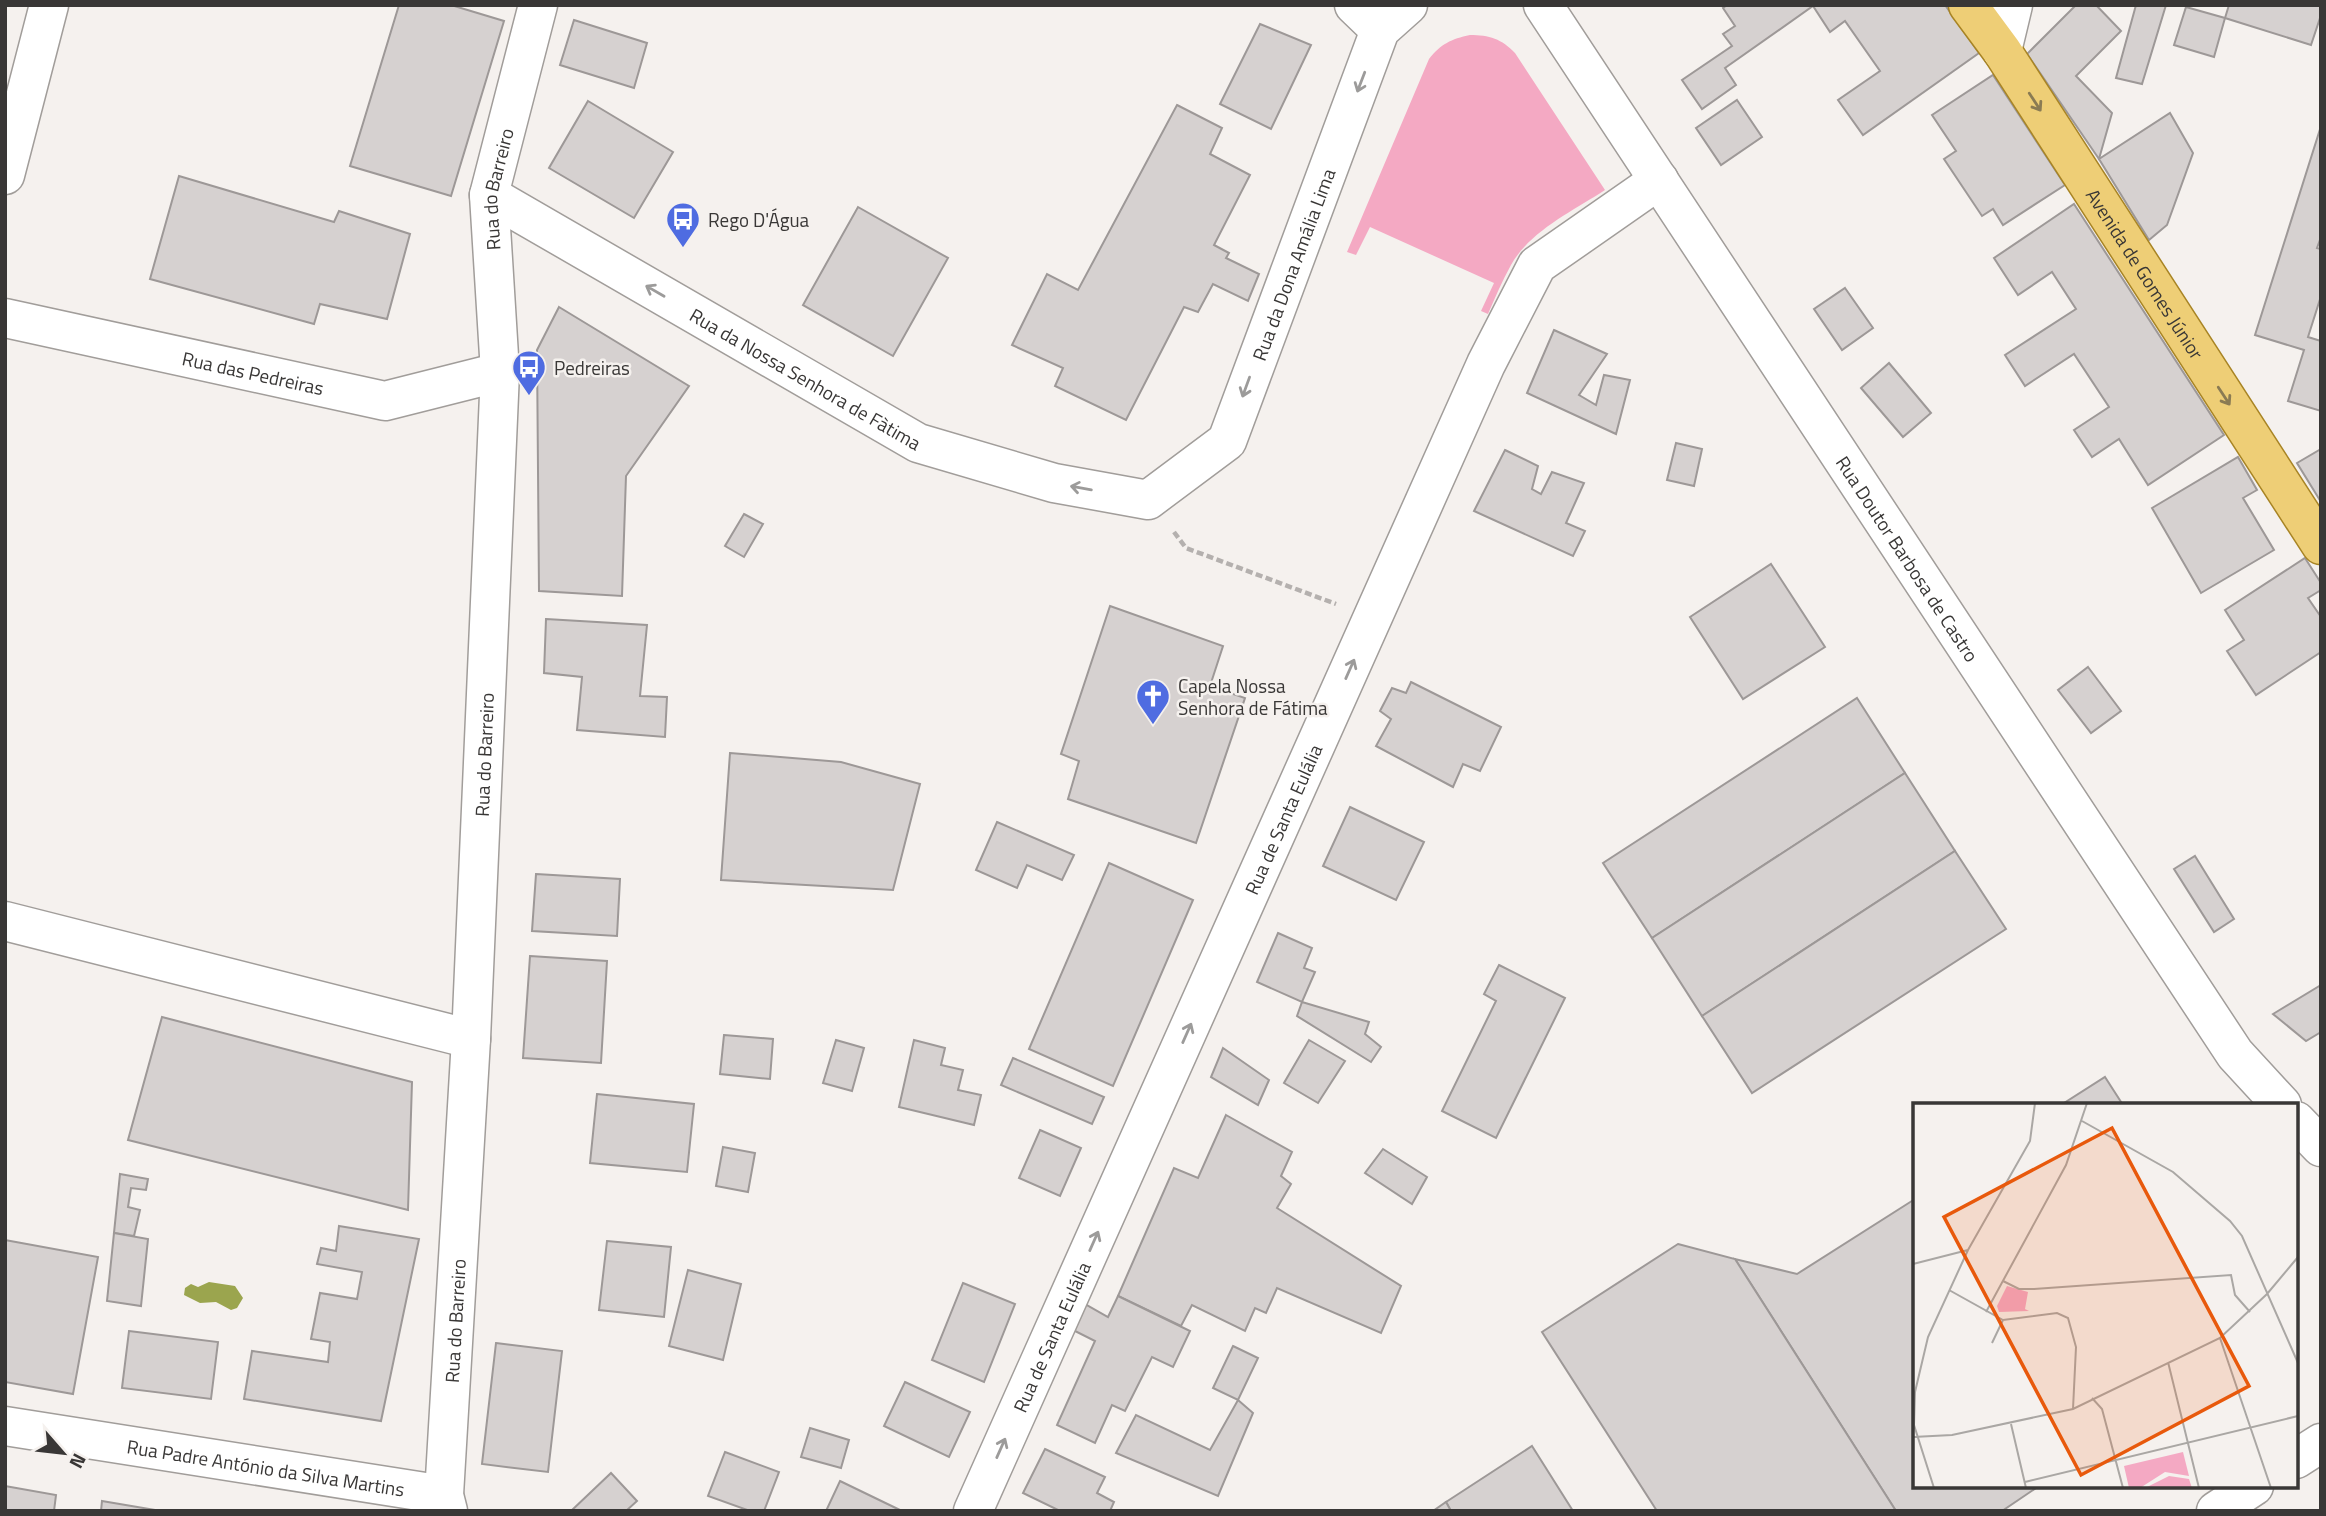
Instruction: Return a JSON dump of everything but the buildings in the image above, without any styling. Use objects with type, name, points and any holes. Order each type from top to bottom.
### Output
[{"type":"main road","name":"Avenida de Gomes Júnior","points":[[1968,5],[2002,51],[2321,545]]},
{"type":"street","points":[[5,174],[49,5]]},
{"type":"street","name":"Rua do Barreiro","points":[[446,1503],[471,1039],[500,372],[489,195],[538,5]]},
{"type":"street","name":"Rua Doutor Barbosa de Castro","points":[[1543,5],[2235,1054],[2280,1103]]},
{"type":"street","points":[[2002,51],[2013,5]]},
{"type":"street","name":"Rua da Dona Amália Lima","points":[[1148,500],[1227,441],[1380,14]]},
{"type":"street","name":"Rua de Santa Eulália","points":[[973,1511],[1486,364],[1537,265],[1659,180]]},
{"type":"street","name":"Rua da Nossa Senhora de Fàtima","points":[[489,195],[918,443],[1054,483],[1148,500]]},
{"type":"street","name":"Rua das Pedreiras","points":[[5,318],[385,401],[500,372]]},
{"type":"street","points":[[5,921],[471,1039]]},
{"type":"street","points":[[2298,1123],[2321,1147]]},
{"type":"street","name":"Rua Padre António da Silva Martins","points":[[5,1426],[446,1503]]},
{"type":"street","points":[[2298,1458],[2321,1443]]},
{"type":"street","points":[[2216,1511],[2251,1488]]},
{"type":"path","points":[[1148,500],[1186,548],[1373,617]]},
{"type":"shaded area","points":[[1470,35],[1495,39],[1515,53],[1605,190],[1553,223],[1529,242],[1511,265],[1488,314],[1481,311],[1494,283],[1370,227],[1356,255],[1347,252],[1429,59],[1447,43]]},
{"type":"shaded area","points":[[209,1282],[235,1286],[243,1298],[237,1308],[231,1310],[216,1302],[200,1303],[184,1295],[185,1288],[191,1284],[198,1287]]},
{"type":"place","name":"Rego D'Água","points":[[683,249]]},
{"type":"place","name":"Pedreiras","points":[[529,397]]},
{"type":"place","name":"Capela Nossa Senhora de Fátima","points":[[1153,726]]}]
